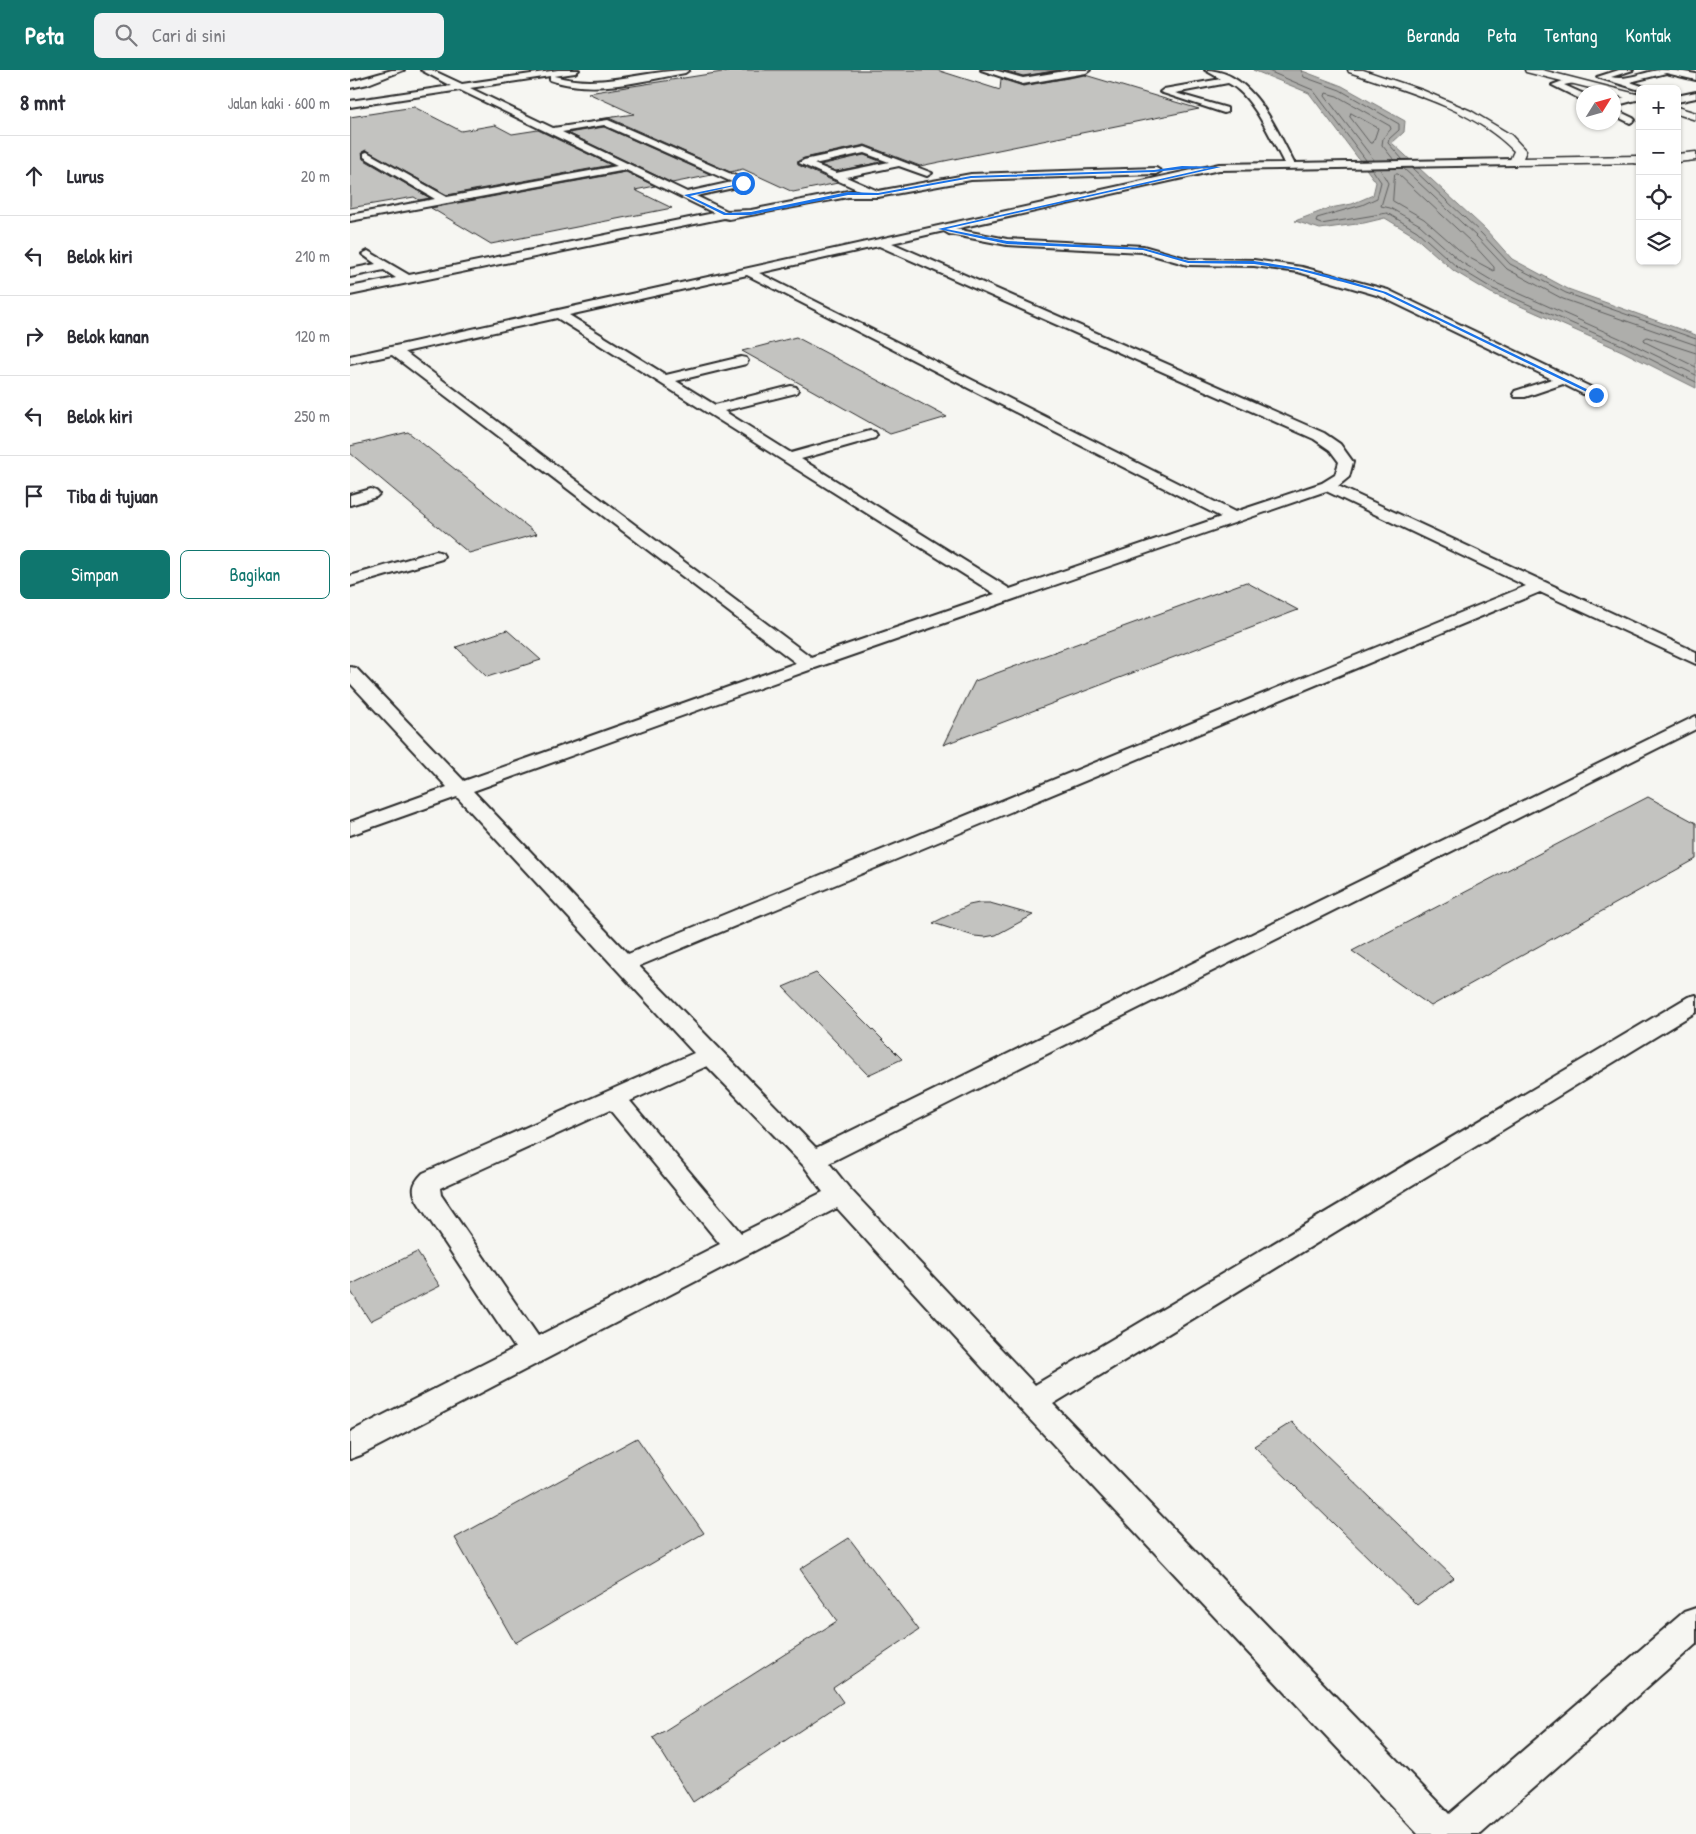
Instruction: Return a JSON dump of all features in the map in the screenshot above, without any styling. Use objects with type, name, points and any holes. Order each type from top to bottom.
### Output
[{"type":"street","points":[[1353,70],[1458,109],[1494,127],[1526,138]]},
{"type":"street","points":[[1530,70],[1636,96]]},
{"type":"street","points":[[1681,111],[1696,117]]},
{"type":"street","points":[[1494,127],[1515,144],[1520,151],[1515,162],[1636,160]]},
{"type":"street","points":[[1571,150],[1636,160]]},
{"type":"street","points":[[1681,158],[1696,156]]},
{"type":"lane","points":[[350,85],[370,81],[400,70]]},
{"type":"lane","points":[[425,70],[737,220]]},
{"type":"lane","points":[[350,104],[462,87],[488,80],[575,70]]},
{"type":"lane","points":[[545,74],[560,81],[573,84],[598,84],[685,70]]},
{"type":"lane","points":[[985,70],[1023,81],[1086,70]]},
{"type":"lane","points":[[1209,70],[1237,84],[1261,111],[1290,165]]},
{"type":"lane","points":[[1629,70],[1601,77],[1636,86]]},
{"type":"lane","points":[[1618,82],[1664,70],[1696,78]]},
{"type":"lane","points":[[560,81],[625,71]]},
{"type":"lane","points":[[1192,86],[1215,95],[1224,110],[1164,92],[1192,86],[1231,80]]},
{"type":"lane","points":[[1571,81],[1556,85],[1576,94]]},
{"type":"lane","points":[[1681,99],[1696,95]]},
{"type":"lane","points":[[1621,101],[1636,98]]},
{"type":"lane","points":[[1621,116],[1630,120]]},
{"type":"lane","points":[[553,131],[605,122],[743,183],[686,195]]},
{"type":"lane","points":[[620,140],[637,137]]},
{"type":"lane","points":[[585,146],[603,144]]},
{"type":"lane","points":[[848,194],[861,187],[931,173],[900,164],[866,150],[804,163],[861,187],[878,194]]},
{"type":"lane","points":[[658,158],[676,154]]},
{"type":"lane","points":[[368,155],[444,200]]},
{"type":"lane","points":[[350,218],[560,179],[625,166],[640,161]]},
{"type":"lane","points":[[956,169],[1148,163],[1174,166],[1219,167],[1515,162]]},
{"type":"lane","points":[[835,176],[900,164]]},
{"type":"lane","points":[[350,291],[726,214],[751,213],[848,194],[878,194],[971,177],[1154,171],[1174,166]]},
{"type":"lane","points":[[350,360],[1219,167]]},
{"type":"lane","points":[[696,175],[715,171]]},
{"type":"lane","points":[[659,182],[677,178]]},
{"type":"lane","points":[[350,226],[571,184],[560,179]]},
{"type":"lane","points":[[350,301],[737,220],[751,213]]},
{"type":"lane","points":[[940,229],[1007,242],[1143,249],[1188,262],[1254,263],[1307,271],[1384,292],[1596,395]]},
{"type":"lane","points":[[350,829],[809,664],[1327,486],[1342,477],[1346,462],[1335,447],[1319,436],[882,242]]},
{"type":"lane","points":[[368,254],[406,279]]},
{"type":"lane","points":[[350,273],[386,266]]},
{"type":"lane","points":[[749,272],[1234,518]]},
{"type":"lane","points":[[559,314],[1008,595]]},
{"type":"lane","points":[[394,350],[809,664]]},
{"type":"lane","points":[[664,380],[741,361]]},
{"type":"lane","points":[[1520,394],[1562,380]]},
{"type":"lane","points":[[713,410],[791,390]]},
{"type":"lane","points":[[788,458],[870,435]]},
{"type":"lane","points":[[1327,486],[1696,659]]},
{"type":"lane","points":[[350,500],[372,494]]},
{"type":"lane","points":[[350,581],[436,556]]},
{"type":"lane","points":[[624,964],[1540,586]]},
{"type":"lane","points":[[350,672],[710,1055],[813,1160],[840,1195],[1032,1402],[1443,1834]]},
{"type":"lane","points":[[813,1160],[1696,722]]},
{"type":"lane","points":[[1032,1402],[1696,1002]]},
{"type":"lane","points":[[534,1352],[428,1198],[426,1186],[432,1180],[710,1055]]},
{"type":"lane","points":[[614,1099],[738,1248]]},
{"type":"lane","points":[[350,1446],[840,1195]]},
{"type":"lane","points":[[1454,1834],[1696,1623]]},
{"type":"water","points":[[1253,70],[1300,70],[1342,86],[1405,121],[1404,132],[1392,143],[1485,229],[1512,259],[1568,289],[1696,335],[1696,388],[1622,351],[1491,293],[1454,271],[1413,235],[1385,218],[1320,229],[1295,221],[1330,208],[1352,204],[1373,195],[1376,182],[1309,93]]},
{"type":"building","points":[[735,70],[937,70],[1000,90],[1001,79],[1023,86],[1085,75],[1199,109],[920,166],[865,145],[804,158],[798,161],[798,165],[838,183],[793,192],[743,169],[730,172],[609,118],[599,119],[634,114],[588,93]]},
{"type":"building","points":[[1003,70],[1060,70],[1023,76]]},
{"type":"building","points":[[414,107],[461,131],[495,125],[512,134],[538,130],[611,165],[447,195],[366,150],[362,152],[363,159],[430,198],[419,200],[414,197],[350,208],[350,117]]},
{"type":"building","points":[[604,127],[712,175],[672,183],[568,133]]},
{"type":"building","points":[[864,155],[882,162],[836,171],[820,165]]},
{"type":"building","points":[[626,172],[655,186],[635,190],[672,208],[491,244],[431,208]]},
{"type":"building","points":[[796,337],[947,417],[890,434],[742,351]]},
{"type":"building","points":[[408,432],[537,534],[469,553],[350,453],[350,446]]},
{"type":"building","points":[[1246,582],[1298,610],[943,745],[975,681]]},
{"type":"building","points":[[507,630],[541,660],[487,677],[456,647]]},
{"type":"building","points":[[1648,797],[1696,823],[1696,859],[1431,1006],[1352,951]]},
{"type":"building","points":[[990,903],[1033,915],[996,935],[985,937],[974,936],[933,923],[969,905]]},
{"type":"building","points":[[816,973],[902,1059],[868,1075],[783,987]]},
{"type":"building","points":[[417,1252],[440,1286],[370,1321],[350,1290],[350,1285]]},
{"type":"building","points":[[1292,1422],[1454,1578],[1417,1605],[1254,1446]]},
{"type":"building","points":[[637,1438],[704,1533],[515,1643],[455,1538]]},
{"type":"building","points":[[849,1538],[919,1630],[833,1688],[843,1702],[693,1802],[653,1738],[837,1621],[800,1569]]},
{"type":"route","points":[[743,183],[738,186],[686,195],[726,214],[751,213],[848,194],[878,194],[971,177],[1219,167],[940,229],[1007,242],[1143,249],[1188,262],[1210,264],[1254,263],[1298,269],[1384,292],[1596,395]]}]
